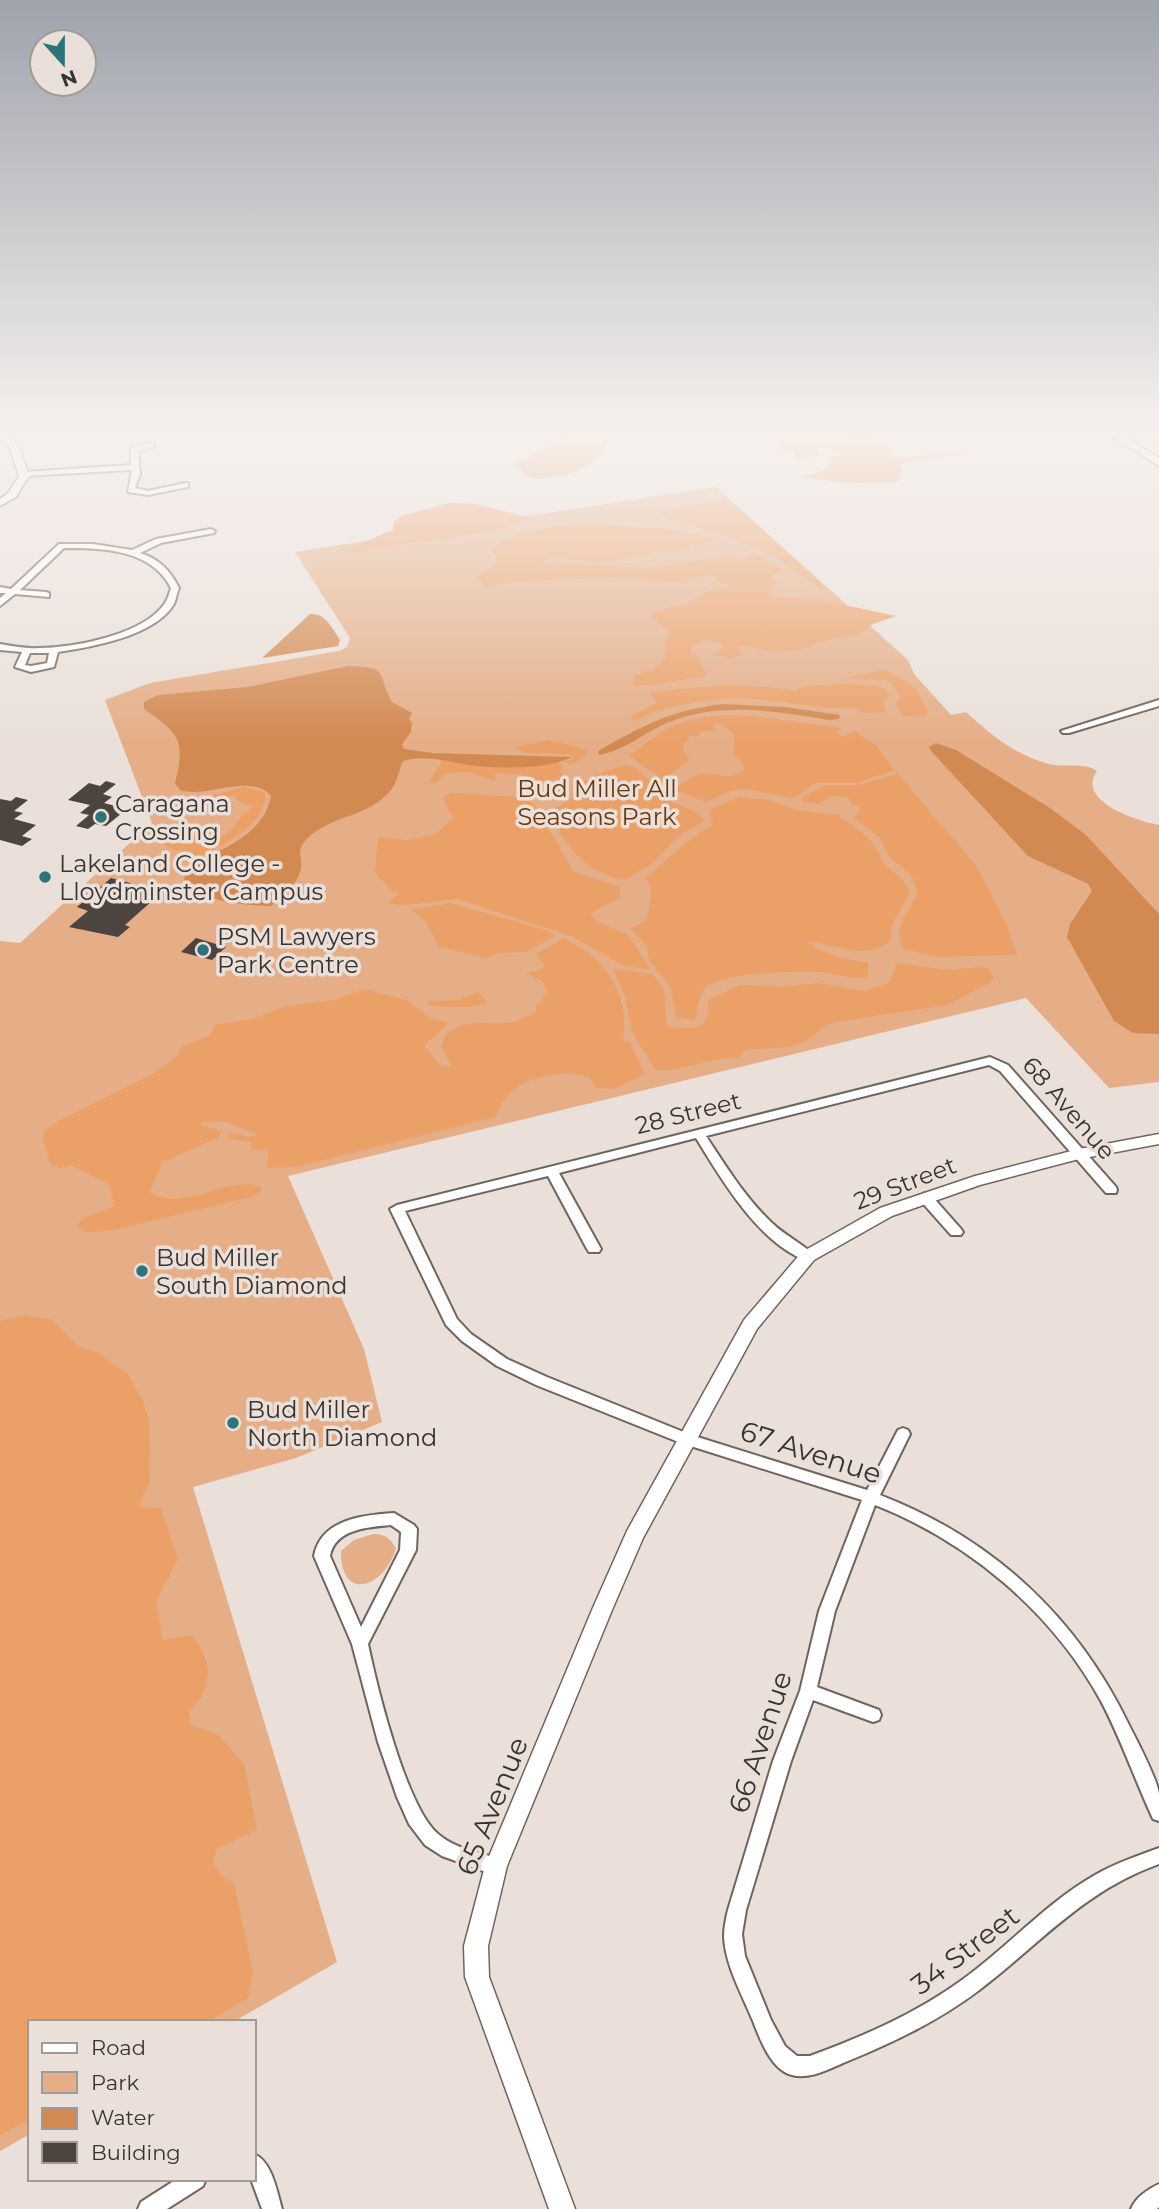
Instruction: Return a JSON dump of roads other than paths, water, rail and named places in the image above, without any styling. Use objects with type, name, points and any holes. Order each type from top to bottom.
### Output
[{"type":"street","points":[[132,553],[180,536]]},
{"type":"street","points":[[0,603],[62,546],[132,553],[156,564],[168,574],[175,588],[170,604],[133,630],[90,644],[54,649],[27,650],[0,646]]},
{"type":"street","points":[[0,590],[46,595]]},
{"type":"street","points":[[27,650],[20,667],[31,669],[51,665],[54,649]]},
{"type":"street","points":[[1066,731],[1154,705],[1159,712]]},
{"type":"street","name":"28 Street","points":[[397,1209],[990,1061]]},
{"type":"street","name":"68 Avenue","points":[[990,1061],[1004,1068],[1111,1190]]},
{"type":"street","points":[[699,1134],[758,1221],[785,1243],[808,1256]]},
{"type":"street","name":"29 Street","points":[[687,1439],[750,1325],[808,1256],[886,1212],[925,1197],[1079,1154],[1159,1139]]},
{"type":"street","points":[[551,1170],[594,1249]]},
{"type":"street","points":[[925,1197],[956,1232]]},
{"type":"street","name":"67 Avenue","points":[[397,1209],[443,1310],[463,1336],[483,1353],[687,1439],[871,1498],[942,1531],[994,1566],[1048,1615],[1084,1659],[1116,1712],[1159,1813]]},
{"type":"street","name":"66 Avenue","points":[[793,2066],[778,2053],[741,1969],[733,1934],[737,1910],[779,1773],[808,1691],[827,1611],[871,1498],[903,1434]]},
{"type":"street","name":"65 Avenue","points":[[562,2209],[477,1977],[476,1946],[496,1866],[634,1537],[687,1439]]},
{"type":"street","points":[[360,1644],[408,1550],[409,1529],[399,1521],[372,1520],[347,1528],[326,1538],[321,1547],[321,1556],[360,1644],[365,1674],[415,1818],[437,1844],[461,1857],[496,1866]]},
{"type":"street","points":[[808,1691],[873,1714]]},
{"type":"street","name":"34 Street","points":[[793,2066],[810,2066],[909,2025],[947,2002],[1103,1880],[1135,1863],[1159,1856]]},
{"type":"street","points":[[256,2168],[264,2183],[271,2209]]},
{"type":"street","points":[[148,2209],[193,2181]]},
{"type":"street","points":[[1141,2209],[1159,2194]]},
{"type":"water","points":[[310,614],[316,614],[328,622],[340,640],[338,646],[262,658]]},
{"type":"water","points":[[348,666],[377,670],[392,702],[412,713],[409,719],[412,722],[411,732],[402,744],[404,749],[433,753],[572,757],[549,764],[519,767],[474,766],[425,758],[403,761],[393,787],[382,799],[327,825],[307,839],[301,850],[301,868],[297,879],[271,906],[224,901],[190,888],[184,881],[185,872],[248,833],[266,811],[271,796],[252,786],[191,792],[180,790],[175,783],[180,757],[177,739],[165,725],[144,709],[144,702],[158,695],[248,687]]},
{"type":"water","points":[[723,704],[785,707],[840,715],[839,719],[829,720],[768,711],[707,712],[667,723],[618,749],[599,755],[598,751],[658,720],[688,710]]},
{"type":"water","points":[[936,743],[956,750],[1050,808],[1086,835],[1159,914],[1159,1034],[1133,1033],[1114,1021],[1067,937],[1070,924],[1092,891],[1088,884],[1028,856],[931,751],[929,747]]},
{"type":"place","name":"Caragana Crossing","points":[[101,817]]},
{"type":"place","name":"Lakeland College - Lloydminster Campus","points":[[45,877]]},
{"type":"place","name":"PSM Lawyers Park Centre","points":[[203,950]]},
{"type":"place","name":"Bud Miller South Diamond","points":[[142,1271]]},
{"type":"place","name":"Bud Miller North Diamond","points":[[233,1423]]},
{"type":"park label","name":"Bud Miller All Seasons Park","points":[[597,802]]}]
